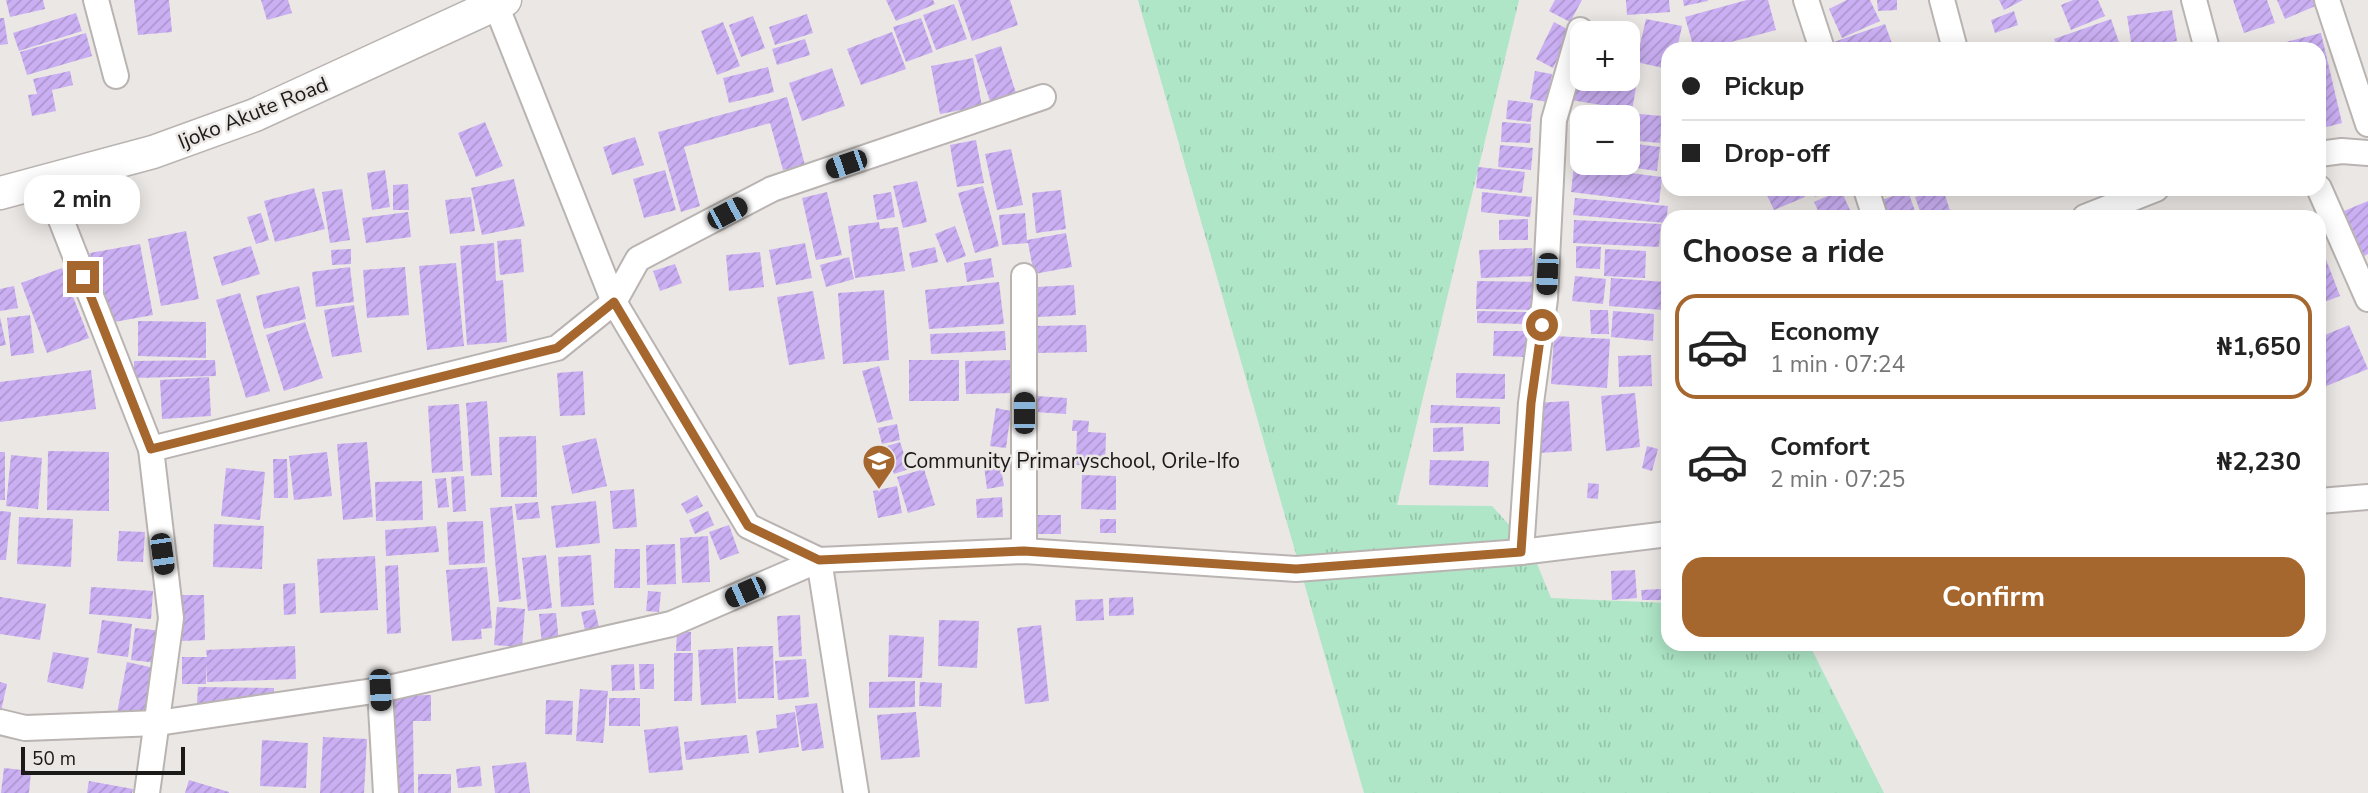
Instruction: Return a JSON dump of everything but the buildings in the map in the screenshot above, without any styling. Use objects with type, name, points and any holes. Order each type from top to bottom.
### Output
[{"type":"main road","name":"Ijoko Akute Road","points":[[0,193],[153,152],[255,115],[503,1]]},
{"type":"street","points":[[96,0],[116,76]]},
{"type":"street","points":[[1806,0],[1820,42]]},
{"type":"street","points":[[1942,0],[1953,42]]},
{"type":"street","points":[[2194,0],[2205,42]]},
{"type":"street","points":[[2327,0],[2368,124]]},
{"type":"street","points":[[503,1],[614,302],[748,526],[819,560]]},
{"type":"street","points":[[1521,552],[1531,403],[1545,299],[1555,120],[1570,66]]},
{"type":"street","points":[[151,449],[557,348],[614,302],[638,259],[772,189],[1043,97]]},
{"type":"street","points":[[2326,153],[2368,153]]},
{"type":"street","points":[[45,179],[151,449],[171,618],[147,793]]},
{"type":"street","points":[[2103,210],[2138,196]]},
{"type":"street","points":[[2323,196],[2368,299]]},
{"type":"street","points":[[1024,276],[1024,551]]},
{"type":"street","points":[[2326,500],[2368,497]]},
{"type":"street","points":[[0,722],[25,728],[158,723],[380,690],[671,624],[819,560],[1024,551],[1296,569],[1521,552],[1661,535]]},
{"type":"street","points":[[819,560],[856,793]]},
{"type":"street","points":[[380,690],[386,793]]},
{"type":"green space","points":[[1138,0],[1519,0],[1397,505],[1492,506],[1531,549],[1551,598],[1661,603],[1661,651],[1813,651],[1884,793],[1364,793]]},
{"type":"place","name":"Community Primaryschool, Orile-Ifo","points":[[879,491]]},
{"type":"route","points":[[83,277],[151,449],[557,348],[614,302],[748,526],[819,560],[1024,551],[1296,569],[1521,552],[1531,403],[1542,325]]}]
